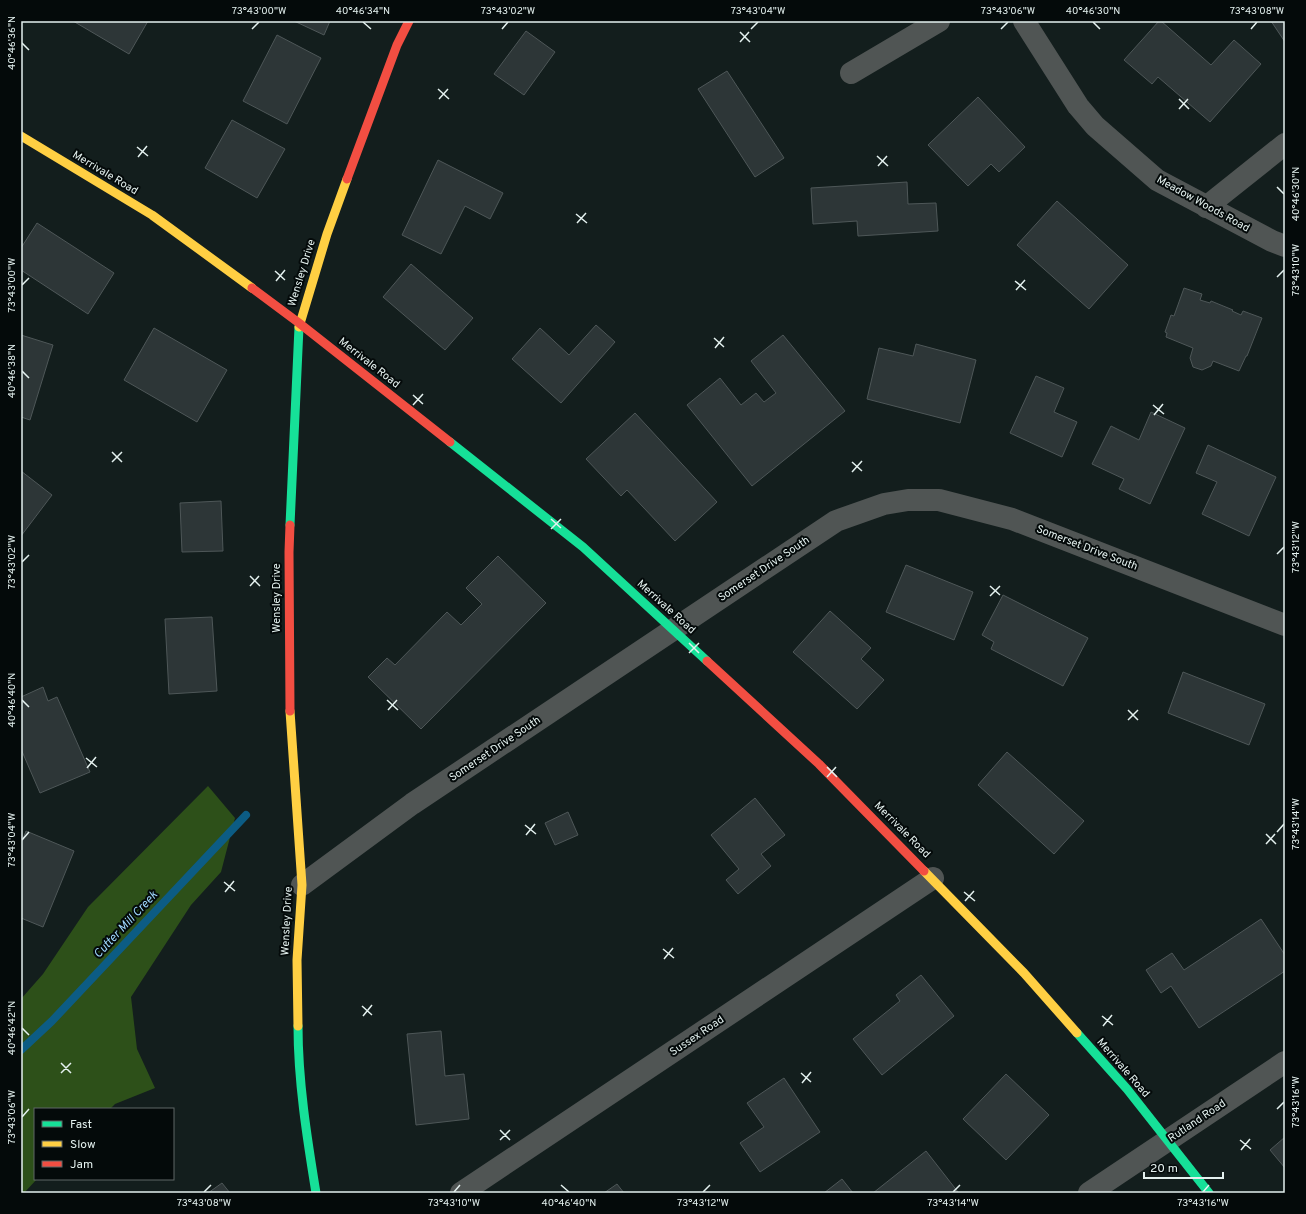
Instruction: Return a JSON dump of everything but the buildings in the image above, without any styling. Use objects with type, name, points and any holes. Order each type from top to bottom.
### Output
[{"type":"street","name":"Wensley Drive","points":[[316,1193],[310,1162],[298,1055],[297,960],[302,886],[289,684],[289,552],[299,322],[327,234],[397,45],[409,21]]},
{"type":"street","points":[[851,73],[939,21]]},
{"type":"street","name":"Meadow Woods Road","points":[[1024,21],[1078,106],[1095,126],[1157,180],[1206,207],[1272,241],[1285,246]]},
{"type":"street","name":"Merrivale Road","points":[[21,136],[152,215],[299,322],[583,547],[674,629],[819,764],[933,878],[1024,973],[1127,1089],[1209,1193]]},
{"type":"street","points":[[1206,207],[1285,144]]},
{"type":"street","name":"Somerset Drive South","points":[[302,886],[412,804],[836,521],[884,504],[908,500],[939,500],[1012,519],[1285,625]]},
{"type":"street","name":"Sussex Road","points":[[461,1193],[933,878]]},
{"type":"street","name":"Rutland Road","points":[[1089,1193],[1285,1062]]},
{"type":"green space","points":[[208,786],[235,818],[221,872],[191,905],[131,997],[137,1049],[155,1088],[115,1104],[111,1108],[34,1108],[34,1180],[36,1180],[24,1193],[21,1193],[21,999],[43,974],[88,907]]},
{"type":"waterway","name":"Cutter Mill Creek","points":[[21,1050],[52,1021],[246,815]]},
{"type":"traffic: fast","points":[[290,525],[299,327]]},
{"type":"traffic: fast","points":[[450,442],[583,547],[707,661]]},
{"type":"traffic: fast","points":[[298,1026],[301,1089],[316,1193]]},
{"type":"traffic: fast","points":[[1077,1033],[1127,1089],[1209,1193]]},
{"type":"traffic: slow","points":[[21,136],[152,215],[252,288]]},
{"type":"traffic: slow","points":[[299,327],[327,234],[347,179]]},
{"type":"traffic: slow","points":[[290,711],[302,885],[297,960],[298,1026]]},
{"type":"traffic: slow","points":[[924,871],[1024,973],[1077,1033]]},
{"type":"traffic: jam","points":[[347,179],[397,45],[409,21]]},
{"type":"traffic: jam","points":[[252,288],[299,323],[450,442]]},
{"type":"traffic: jam","points":[[290,525],[290,711]]},
{"type":"traffic: jam","points":[[707,661],[819,764],[924,871]]}]
